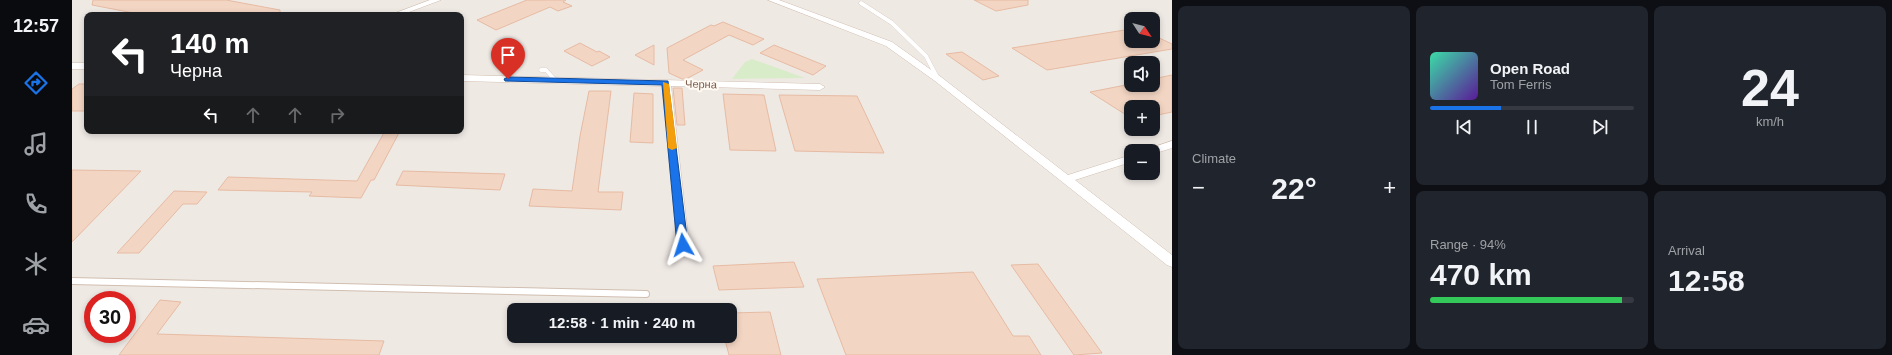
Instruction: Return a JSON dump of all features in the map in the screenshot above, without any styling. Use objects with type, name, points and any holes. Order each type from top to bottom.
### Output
[{"type":"street","points":[[403,12],[437,0]]},
{"type":"street","points":[[772,0],[889,44],[938,79],[1172,262]]},
{"type":"street","points":[[72,66],[84,66]]},
{"type":"street","name":"Черна","points":[[464,78],[820,87]]},
{"type":"street","points":[[666,83],[683,245]]},
{"type":"street","points":[[1160,148],[1172,144]]},
{"type":"street","points":[[1066,179],[1124,160]]},
{"type":"lane","points":[[861,3],[892,23],[926,56],[938,79]]},
{"type":"lane","points":[[541,70],[546,70],[555,80]]},
{"type":"lane","points":[[72,281],[646,294]]},
{"type":"shaded area","points":[[72,0],[1172,0],[1172,355],[72,355]]},
{"type":"green space","points":[[752,59],[805,78],[732,79],[745,62]]},
{"type":"building","points":[[93,0],[226,0],[280,10],[280,12],[128,12],[92,5]]},
{"type":"building","points":[[527,0],[566,0],[563,2],[572,6],[558,11],[550,7],[496,30],[477,20]]},
{"type":"building","points":[[974,0],[1028,0],[1028,5],[996,11]]},
{"type":"building","points":[[723,22],[764,39],[753,45],[729,35],[683,60],[703,70],[686,79],[682,79],[669,73],[667,48],[711,25],[714,26]]},
{"type":"building","points":[[1124,30],[1124,48],[1160,48],[1160,38],[1172,44],[1172,49],[1047,70],[1012,48]]},
{"type":"building","points":[[580,43],[610,57],[592,66],[564,51]]},
{"type":"building","points":[[654,45],[654,65],[635,55]]},
{"type":"building","points":[[774,45],[826,66],[813,75],[760,53]]},
{"type":"building","points":[[962,52],[999,76],[983,80],[946,54]]},
{"type":"building","points":[[1172,75],[1172,112],[1160,115],[1160,100],[1124,100],[1124,114],[1090,92],[1124,85],[1124,92],[1160,92],[1160,78]]},
{"type":"building","points":[[79,84],[84,84],[84,111],[72,111],[72,89]]},
{"type":"building","points":[[673,88],[682,88],[685,125],[677,125]]},
{"type":"building","points":[[589,91],[611,91],[598,192],[623,192],[621,210],[529,206],[533,189],[572,191],[580,136]]},
{"type":"building","points":[[634,93],[653,94],[653,143],[630,142]]},
{"type":"building","points":[[723,94],[764,95],[776,151],[730,150]]},
{"type":"building","points":[[779,95],[857,96],[884,153],[795,151]]},
{"type":"building","points":[[383,134],[398,134],[374,180],[371,180],[361,198],[309,196],[312,192],[218,190],[228,177],[357,181]]},
{"type":"building","points":[[72,170],[141,171],[72,242]]},
{"type":"building","points":[[403,171],[505,174],[500,190],[396,185]]},
{"type":"building","points":[[174,191],[207,192],[197,204],[183,204],[139,253],[117,253]]},
{"type":"building","points":[[794,262],[804,287],[719,290],[713,266]]},
{"type":"building","points":[[1038,264],[1102,353],[1074,355],[1011,265]]},
{"type":"building","points":[[973,272],[1013,336],[1029,336],[1041,355],[846,355],[817,279]]},
{"type":"building","points":[[160,300],[181,302],[157,334],[384,341],[379,355],[119,355],[128,343],[136,343],[136,332]]},
{"type":"building","points":[[770,312],[781,355],[729,355],[726,343],[737,343],[737,313]]},
{"type":"slow traffic","points":[[666,84],[672,148]]},
{"type":"route","points":[[508,79],[666,83],[683,245]]}]
